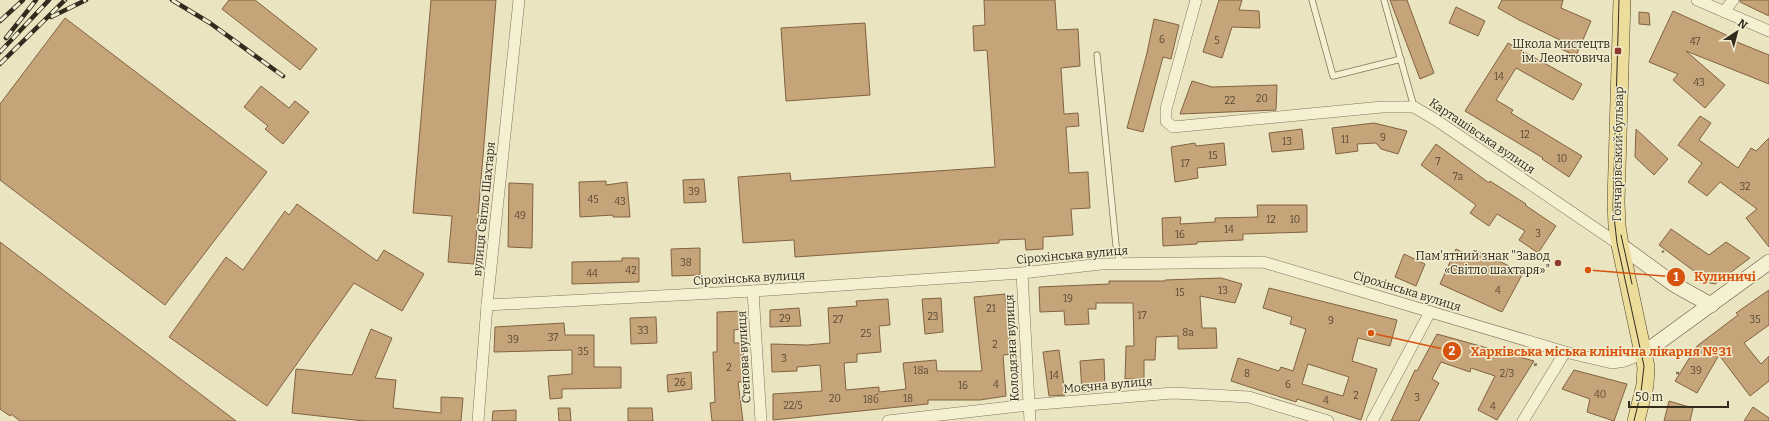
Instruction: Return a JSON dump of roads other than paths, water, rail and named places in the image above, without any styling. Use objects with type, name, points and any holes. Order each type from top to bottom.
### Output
[{"type":"main road","name":"Гончарівський бульвар","points":[[1622,0],[1616,202],[1617,226],[1620,245],[1644,353],[1646,379],[1636,421]]},
{"type":"main road","points":[[1620,245],[1675,285],[1711,305]]},
{"type":"main road","points":[[1644,353],[1769,262]]},
{"type":"street","name":"вулиця Світло Шахтаря","points":[[478,421],[487,305],[519,0]]},
{"type":"street","name":"Карташівська вулиця","points":[[1196,0],[1166,109],[1166,121],[1173,127],[1382,107],[1414,107],[1436,120],[1620,245]]},
{"type":"street","points":[[1697,0],[1769,31]]},
{"type":"street","points":[[1724,12],[1733,0]]},
{"type":"street","name":"Сірохінська вулиця","points":[[487,305],[753,291],[1022,273],[1101,264],[1263,262],[1565,352],[1612,363],[1629,360],[1644,353]]},
{"type":"street","name":"Колодязна вулиця","points":[[1022,273],[1030,421]]},
{"type":"street","name":"Степова вулиця","points":[[753,291],[761,421]]},
{"type":"street","points":[[1372,421],[1430,312]]},
{"type":"street","points":[[1523,421],[1565,352]]},
{"type":"street","name":"Моєчна вулиця","points":[[888,421],[1028,405],[1173,393],[1248,397],[1328,421]]},
{"type":"lane","points":[[1312,0],[1333,76],[1401,59]]},
{"type":"lane","points":[[1384,0],[1414,107]]},
{"type":"lane","points":[[1097,55],[1116,245],[1120,264]]},
{"type":"tram line","points":[[1619,0],[1613,208],[1617,243],[1644,366],[1641,392],[1634,421]]},
{"type":"tram line","points":[[1619,193],[1620,131]]},
{"type":"tram line","points":[[1621,235],[1632,284]]},
{"type":"railway","points":[[0,21],[23,0]]},
{"type":"railway","points":[[6,38],[36,0]]},
{"type":"railway","points":[[0,52],[49,0]]},
{"type":"railway","points":[[0,64],[65,0]]},
{"type":"railway","points":[[51,17],[86,0]]},
{"type":"railway","points":[[172,0],[210,23],[283,76]]},
{"type":"place","name":"Школа мистецтв ім. Леонтовича","points":[[1618,51]]},
{"type":"place","name":"Пам'ятний знак \"Завод «Світло шахтаря»\"","points":[[1558,263]]},
{"type":"place","name":"Кулиничі","points":[[1588,270]]},
{"type":"place","name":"Харківська міська клінічна лікарня №31","points":[[1371,333]]}]
